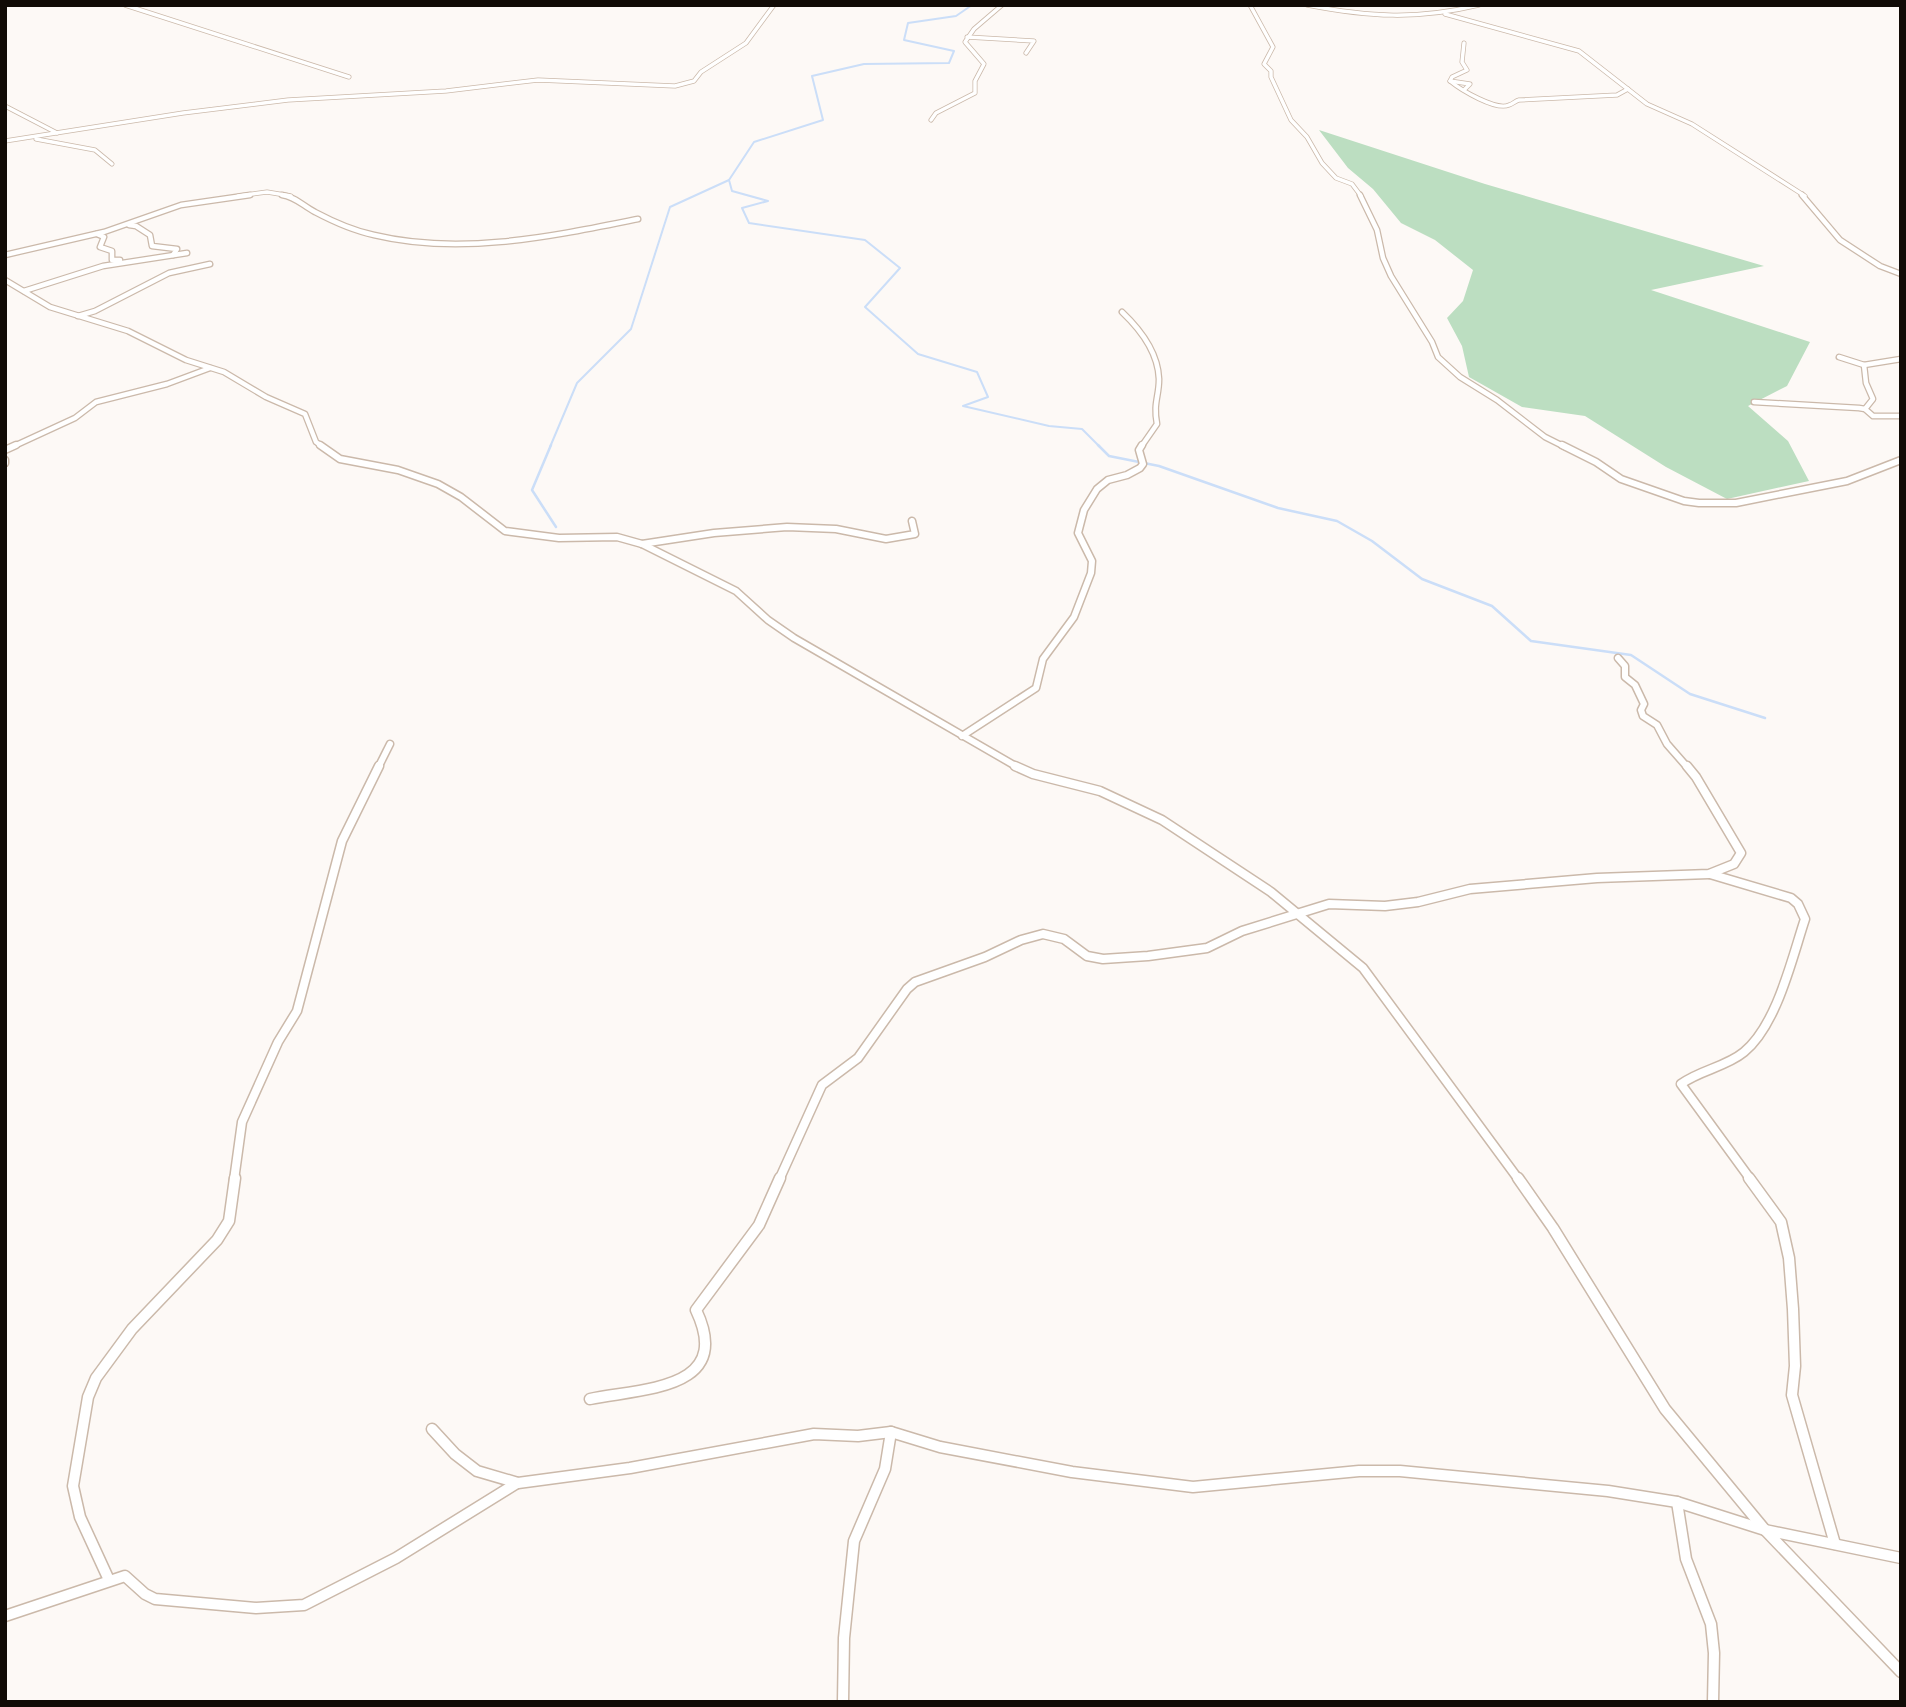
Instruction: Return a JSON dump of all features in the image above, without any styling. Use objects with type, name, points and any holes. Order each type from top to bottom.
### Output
[{"type":"street","points":[[125,5],[349,77]]},
{"type":"street","points":[[5,141],[237,105],[436,92],[538,80],[674,86],[694,81],[706,69],[747,42],[774,5]]},
{"type":"street","points":[[931,120],[936,113],[975,93],[975,80],[984,64],[966,44],[967,37],[978,24],[993,15],[1002,5]]},
{"type":"street","points":[[1250,5],[1273,47],[1264,64],[1271,71],[1291,120],[1307,137],[1329,173],[1352,184],[1362,198],[1377,230],[1383,258],[1391,276],[1432,342],[1438,357],[1460,377],[1497,400],[1536,431],[1621,479],[1684,502],[1736,503],[1847,481],[1901,460]]},
{"type":"street","points":[[1307,5],[1394,19],[1445,14],[1479,5]]},
{"type":"street","points":[[1445,14],[1574,48],[1647,104],[1692,124],[1791,186],[1807,198],[1827,227],[1840,240],[1880,265],[1901,274]]},
{"type":"street","points":[[967,37],[1034,41],[1026,52]]},
{"type":"street","points":[[1450,81],[1452,77],[1467,70],[1462,62],[1464,43]]},
{"type":"street","points":[[1450,81],[1483,100],[1507,107],[1519,100],[1617,95],[1628,89]]},
{"type":"street","points":[[1450,81],[1470,84],[1464,90]]},
{"type":"street","points":[[5,106],[57,133]]},
{"type":"street","points":[[32,137],[95,150],[112,164]]},
{"type":"street","points":[[5,255],[97,234],[181,205],[267,192],[291,195],[314,212],[373,235],[421,242],[491,242],[550,237],[638,219]]},
{"type":"street","points":[[125,225],[136,226],[147,234],[152,246],[177,249],[173,255]]},
{"type":"street","points":[[97,234],[104,237],[99,246],[112,251],[112,260],[137,261]]},
{"type":"street","points":[[24,291],[98,267],[187,253]]},
{"type":"street","points":[[77,316],[95,310],[169,273],[210,264]]},
{"type":"street","points":[[5,280],[50,307],[128,331],[186,360],[224,372],[266,397],[305,414],[316,442],[331,455],[348,461],[398,470],[438,484],[461,497],[505,531],[559,538],[617,537],[642,544],[736,591],[768,620],[794,638],[1023,771],[1100,791],[1144,811],[1271,892],[1363,968],[1553,1228],[1665,1409],[1765,1530],[1901,1672]]},
{"type":"street","points":[[962,736],[1036,688],[1043,659],[1074,617],[1091,573],[1092,561],[1078,533],[1092,494],[1102,484],[1135,472],[1143,464],[1139,450],[1157,424],[1154,407],[1159,379],[1146,337],[1122,312]]},
{"type":"street","points":[[1839,357],[1864,365],[1891,363],[1901,359]]},
{"type":"street","points":[[1864,365],[1866,383],[1872,399],[1865,409]]},
{"type":"street","points":[[5,450],[75,418],[96,402],[174,382],[210,368]]},
{"type":"street","points":[[1754,402],[1865,409],[1872,416],[1901,416]]},
{"type":"street","points":[[642,544],[734,530],[791,528],[839,530],[902,538],[915,534],[912,521]]},
{"type":"street","points":[[1618,658],[1625,666],[1625,677],[1635,685],[1644,704],[1641,710],[1643,716],[1657,725],[1667,744],[1696,776],[1741,853],[1734,864],[1709,874]]},
{"type":"street","points":[[108,1580],[80,1517],[73,1486],[88,1397],[96,1378],[132,1329],[217,1240],[229,1221],[242,1122],[278,1042],[296,1011],[342,841],[390,744]]},
{"type":"street","points":[[590,1399],[662,1383],[694,1373],[700,1366],[706,1343],[705,1328],[696,1310],[759,1225],[788,1164],[811,1103],[822,1085],[858,1058],[901,996],[915,982],[1034,936],[1053,935],[1064,939],[1087,956],[1147,956],[1207,948],[1242,931],[1329,904],[1371,906],[1418,902],[1470,889],[1597,878],[1709,874],[1791,898],[1798,904],[1805,919],[1767,1024],[1752,1046],[1741,1055],[1681,1084],[1781,1223],[1789,1258],[1793,1309],[1795,1366],[1792,1395],[1835,1544]]},
{"type":"street","points":[[432,1429],[455,1454],[477,1471],[517,1483],[630,1468],[814,1434],[858,1436],[891,1432],[912,1440],[974,1454],[1072,1472],[1168,1485],[1218,1486],[1359,1471],[1400,1471],[1532,1482],[1677,1502],[1765,1530],[1901,1558]]},
{"type":"street","points":[[843,1702],[844,1639],[854,1541],[885,1469],[891,1432]]},
{"type":"street","points":[[5,1616],[125,1576],[131,1579],[145,1596],[155,1599],[256,1608],[304,1605],[397,1558],[517,1483]]},
{"type":"street","points":[[1677,1502],[1686,1559],[1711,1624],[1714,1653],[1713,1702]]},
{"type":"green space","points":[[1319,130],[1485,184],[1764,266],[1651,290],[1810,342],[1787,386],[1748,406],[1788,441],[1809,481],[1727,499],[1666,467],[1585,416],[1522,407],[1469,377],[1462,346],[1447,318],[1463,301],[1473,270],[1435,240],[1401,223],[1373,189],[1348,168]]},
{"type":"waterway","points":[[729,180],[754,142],[823,120],[812,76],[864,64],[949,63],[954,51],[904,40],[908,23],[956,16],[972,5]]},
{"type":"waterway","points":[[550,447],[577,383],[631,329],[670,207],[729,180]]},
{"type":"waterway","points":[[729,180],[732,191],[768,201],[742,208],[749,223],[865,240],[900,268],[865,307],[918,354],[977,372],[988,397],[963,406],[1049,426],[1082,429],[1109,456],[1159,466],[1278,508],[1337,521],[1372,541],[1422,579],[1492,606],[1531,641],[1631,655],[1690,694],[1765,718]]},
{"type":"waterway","points":[[551,445],[532,490],[556,527]]}]
